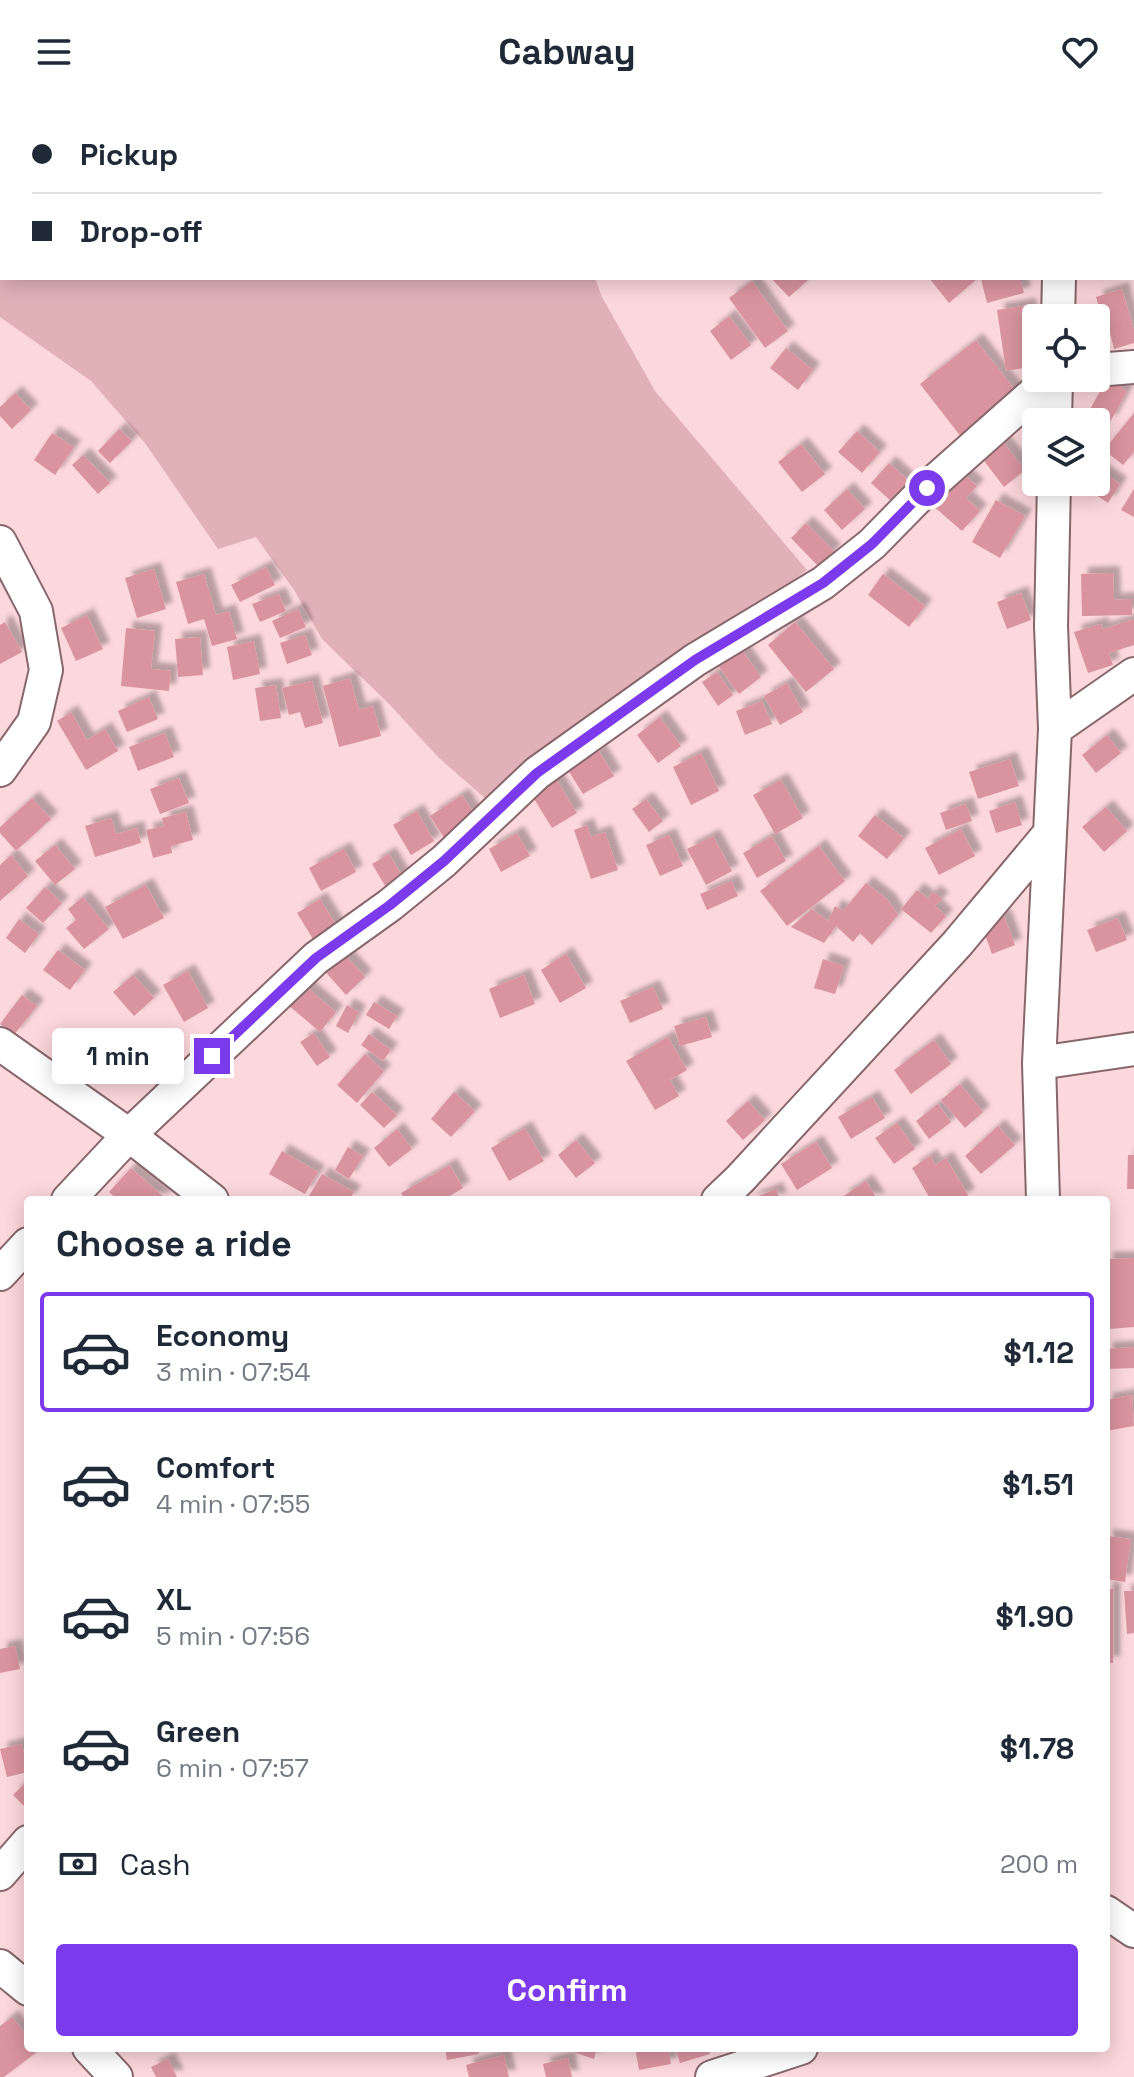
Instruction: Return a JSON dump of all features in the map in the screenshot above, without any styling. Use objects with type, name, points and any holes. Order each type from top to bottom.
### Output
[{"type":"street","points":[[1058,304],[1059,280]]},
{"type":"street","points":[[1110,369],[1134,367]]},
{"type":"street","points":[[72,1196],[129,1135],[316,958],[390,905],[444,861],[537,773],[695,660],[823,583],[872,544],[927,488],[1038,392]]},
{"type":"street","points":[[1043,1196],[1039,1063],[1055,729],[1051,626],[1054,496]]},
{"type":"street","points":[[0,542],[36,611],[46,670],[34,722],[0,770]]},
{"type":"street","points":[[1055,729],[1134,674]]},
{"type":"street","points":[[722,1196],[957,944],[1049,834]]},
{"type":"street","points":[[0,1044],[129,1135],[207,1196]]},
{"type":"street","points":[[1039,1063],[1134,1049]]},
{"type":"street","points":[[0,1274],[24,1248]]},
{"type":"street","points":[[0,1874],[24,1847]]},
{"type":"street","points":[[1110,1915],[1134,1931]]},
{"type":"street","points":[[0,1966],[24,1986]]},
{"type":"street","points":[[93,2052],[116,2077]]},
{"type":"street","points":[[712,2077],[789,2052]]},
{"type":"shaded area","points":[[0,280],[596,280],[602,297],[655,391],[807,570],[533,771],[494,806],[439,758],[322,639],[294,590],[256,537],[218,549],[145,443],[91,381],[0,317]]},
{"type":"building","points":[[773,280],[808,280],[789,297]]},
{"type":"building","points":[[931,280],[976,280],[949,303]]},
{"type":"building","points":[[981,280],[1021,280],[1024,293],[987,303]]},
{"type":"building","points":[[752,281],[788,331],[765,348],[729,298]]},
{"type":"building","points":[[1122,289],[1134,330],[1134,343],[1114,349],[1110,333],[1110,304],[1098,304],[1096,297]]},
{"type":"building","points":[[1022,306],[1022,368],[1006,371],[997,310]]},
{"type":"building","points":[[729,316],[751,345],[731,360],[710,331]]},
{"type":"building","points":[[976,340],[1021,398],[965,442],[920,384]]},
{"type":"building","points":[[786,348],[813,370],[798,390],[770,368]]},
{"type":"building","points":[[1110,381],[1127,391],[1110,422],[1110,408],[1091,408],[1100,392],[1110,392]]},
{"type":"building","points":[[15,393],[31,410],[12,429],[0,416],[0,407]]},
{"type":"building","points":[[1134,413],[1134,452],[1123,465],[1110,455],[1110,443]]},
{"type":"building","points":[[119,429],[132,441],[110,463],[98,451]]},
{"type":"building","points":[[857,431],[880,452],[862,473],[838,452]]},
{"type":"building","points":[[52,433],[74,447],[55,475],[34,460]]},
{"type":"building","points":[[999,437],[1022,466],[1022,472],[1004,487],[978,453]]},
{"type":"building","points":[[801,444],[825,474],[802,492],[778,462]]},
{"type":"building","points":[[83,455],[110,483],[98,494],[72,465]]},
{"type":"building","points":[[889,463],[911,483],[893,503],[871,483]]},
{"type":"building","points":[[961,472],[977,486],[966,498],[980,511],[962,531],[932,505]]},
{"type":"building","points":[[1110,477],[1120,484],[1108,503],[1098,496],[1110,496]]},
{"type":"building","points":[[847,489],[865,509],[842,530],[824,510]]},
{"type":"building","points":[[1134,489],[1134,517],[1121,510]]},
{"type":"building","points":[[996,500],[1025,516],[1000,558],[972,542]]},
{"type":"building","points":[[806,523],[834,551],[819,567],[791,538]]},
{"type":"building","points":[[266,567],[275,585],[240,602],[231,585]]},
{"type":"building","points":[[154,569],[166,609],[137,618],[125,578]]},
{"type":"building","points":[[1113,573],[1114,600],[1132,599],[1132,615],[1082,616],[1081,574]]},
{"type":"building","points":[[204,574],[216,615],[229,611],[237,639],[212,646],[204,619],[188,624],[176,582]]},
{"type":"building","points":[[883,574],[925,606],[909,627],[868,595]]},
{"type":"building","points":[[1021,593],[1031,620],[1007,629],[997,602]]},
{"type":"building","points":[[279,594],[286,611],[260,622],[252,604]]},
{"type":"building","points":[[298,609],[306,627],[280,638],[272,621]]},
{"type":"building","points":[[87,615],[103,649],[76,661],[61,628]]},
{"type":"building","points":[[1134,619],[1134,645],[1109,653],[1113,665],[1088,673],[1074,632],[1101,624],[1103,629]]},
{"type":"building","points":[[5,622],[22,652],[0,664],[0,625]]},
{"type":"building","points":[[795,622],[834,669],[806,692],[768,645]]},
{"type":"building","points":[[126,628],[155,631],[151,669],[171,671],[169,691],[121,686]]},
{"type":"building","points":[[305,635],[312,655],[287,664],[280,643]]},
{"type":"building","points":[[200,637],[203,675],[178,677],[175,639]]},
{"type":"building","points":[[254,641],[260,674],[233,680],[227,647]]},
{"type":"building","points":[[742,650],[761,677],[739,694],[719,667]]},
{"type":"building","points":[[717,672],[733,695],[718,706],[702,682]]},
{"type":"building","points":[[350,678],[359,710],[373,706],[381,736],[339,747],[323,686]]},
{"type":"building","points":[[312,681],[323,723],[305,728],[300,712],[289,715],[282,688]]},
{"type":"building","points":[[787,683],[803,712],[780,725],[764,696]]},
{"type":"building","points":[[276,685],[281,718],[260,721],[255,688]]},
{"type":"building","points":[[149,697],[158,719],[127,732],[118,711]]},
{"type":"building","points":[[762,701],[772,724],[745,735],[736,711]]},
{"type":"building","points":[[71,712],[87,740],[105,729],[118,751],[86,770],[57,721]]},
{"type":"building","points":[[660,717],[681,746],[658,763],[637,735]]},
{"type":"building","points":[[165,733],[174,757],[138,771],[129,747]]},
{"type":"building","points":[[1107,735],[1121,753],[1096,773],[1082,755]]},
{"type":"building","points":[[599,751],[614,776],[583,794],[568,770]]},
{"type":"building","points":[[701,753],[719,791],[691,805],[673,767]]},
{"type":"building","points":[[1010,759],[1019,786],[978,799],[969,772]]},
{"type":"building","points":[[179,778],[189,803],[160,814],[150,789]]},
{"type":"building","points":[[556,779],[577,813],[552,828],[531,794]]},
{"type":"building","points":[[781,780],[803,818],[775,834],[753,795]]},
{"type":"building","points":[[462,795],[478,820],[446,841],[430,816]]},
{"type":"building","points":[[32,798],[51,819],[16,851],[0,833],[0,827]]},
{"type":"building","points":[[646,799],[663,821],[649,832],[632,809]]},
{"type":"building","points":[[1015,802],[1022,825],[996,833],[989,811]]},
{"type":"building","points":[[966,804],[972,821],[946,830],[940,813]]},
{"type":"building","points":[[1106,807],[1127,831],[1104,852],[1082,827]]},
{"type":"building","points":[[417,811],[434,841],[411,855],[393,825]]},
{"type":"building","points":[[186,812],[193,840],[171,846],[172,853],[153,858],[146,830],[164,826],[162,818]]},
{"type":"building","points":[[875,815],[904,838],[887,859],[858,836]]},
{"type":"building","points":[[111,818],[116,834],[137,828],[141,843],[95,857],[85,826]]},
{"type":"building","points":[[587,825],[591,837],[605,832],[618,870],[591,879],[574,830]]},
{"type":"building","points":[[961,829],[975,856],[939,875],[925,848]]},
{"type":"building","points":[[517,833],[530,856],[501,872],[489,849]]},
{"type":"building","points":[[669,835],[683,866],[660,876],[646,845]]},
{"type":"building","points":[[713,836],[732,871],[706,885],[687,849]]},
{"type":"building","points":[[772,836],[786,861],[757,878],[743,853]]},
{"type":"building","points":[[55,845],[75,869],[55,885],[35,861]]},
{"type":"building","points":[[819,846],[845,881],[787,926],[760,891]]},
{"type":"building","points":[[344,849],[356,872],[321,891],[309,868]]},
{"type":"building","points":[[389,854],[407,884],[390,894],[372,864]]},
{"type":"building","points":[[11,855],[28,876],[0,901],[0,865]]},
{"type":"building","points":[[732,881],[738,896],[707,910],[700,894]]},
{"type":"building","points":[[866,883],[888,900],[898,915],[872,945],[860,933],[853,942],[836,926],[824,943],[791,927],[812,909],[828,921],[835,906],[843,911]]},
{"type":"building","points":[[146,885],[164,918],[123,939],[105,907]]},
{"type":"building","points":[[45,887],[62,903],[43,923],[26,908]]},
{"type":"building","points":[[917,890],[928,898],[933,892],[942,899],[935,906],[946,916],[931,933],[901,909]]},
{"type":"building","points":[[83,897],[109,929],[84,949],[66,928],[76,920],[68,909]]},
{"type":"building","points":[[320,899],[339,930],[316,944],[297,913]]},
{"type":"building","points":[[1004,916],[1015,945],[992,954],[981,924]]},
{"type":"building","points":[[1118,918],[1127,940],[1096,952],[1087,930]]},
{"type":"building","points":[[19,919],[39,934],[25,953],[6,938]]},
{"type":"building","points":[[340,949],[365,977],[346,995],[321,967]]},
{"type":"building","points":[[58,950],[85,970],[70,990],[43,970]]},
{"type":"building","points":[[566,954],[586,988],[560,1003],[541,970]]},
{"type":"building","points":[[823,959],[844,966],[835,994],[814,988]]},
{"type":"building","points":[[188,971],[208,1008],[184,1022],[163,985]]},
{"type":"building","points":[[133,975],[154,998],[134,1016],[113,992]]},
{"type":"building","points":[[524,975],[535,1004],[500,1018],[489,989]]},
{"type":"building","points":[[304,985],[336,1012],[320,1032],[288,1005]]},
{"type":"building","points":[[653,987],[663,1009],[630,1023],[620,1001]]},
{"type":"building","points":[[22,995],[37,1006],[14,1035],[0,1024]]},
{"type":"building","points":[[374,1002],[397,1016],[389,1029],[366,1015]]},
{"type":"building","points":[[347,1005],[359,1012],[348,1033],[336,1026]]},
{"type":"building","points":[[706,1017],[712,1037],[680,1046],[674,1026]]},
{"type":"building","points":[[314,1033],[330,1057],[317,1066],[300,1042]]},
{"type":"building","points":[[369,1034],[391,1050],[383,1061],[361,1045]]},
{"type":"building","points":[[668,1037],[687,1070],[670,1080],[679,1096],[655,1110],[626,1061]]},
{"type":"building","points":[[934,1040],[951,1064],[911,1094],[894,1070]]},
{"type":"building","points":[[365,1054],[384,1071],[357,1103],[337,1085]]},
{"type":"building","points":[[960,1084],[983,1112],[965,1128],[941,1100]]},
{"type":"building","points":[[372,1092],[397,1115],[384,1128],[360,1105]]},
{"type":"building","points":[[454,1092],[475,1111],[451,1137],[431,1119]]},
{"type":"building","points":[[872,1097],[885,1118],[851,1139],[838,1117]]},
{"type":"building","points":[[748,1101],[765,1120],[743,1140],[726,1121]]},
{"type":"building","points":[[938,1104],[951,1122],[929,1139],[916,1121]]},
{"type":"building","points":[[897,1123],[915,1149],[894,1164],[875,1138]]},
{"type":"building","points":[[998,1126],[1015,1145],[981,1174],[965,1156]]},
{"type":"building","points":[[525,1128],[544,1161],[509,1181],[491,1148]]},
{"type":"building","points":[[397,1129],[412,1149],[389,1167],[374,1148]]},
{"type":"building","points":[[576,1140],[595,1163],[576,1178],[558,1155]]},
{"type":"building","points":[[816,1142],[832,1168],[797,1190],[781,1164]]},
{"type":"building","points":[[348,1147],[363,1156],[349,1179],[335,1170]]},
{"type":"building","points":[[282,1151],[318,1172],[305,1194],[269,1174]]},
{"type":"building","points":[[1128,1155],[1134,1155],[1134,1189],[1127,1189]]},
{"type":"building","points":[[930,1156],[935,1165],[946,1158],[968,1195],[929,1196],[912,1168]]},
{"type":"building","points":[[450,1165],[463,1188],[450,1196],[403,1196],[401,1193]]},
{"type":"building","points":[[131,1168],[163,1196],[114,1196],[109,1192]]},
{"type":"building","points":[[322,1174],[354,1192],[352,1196],[309,1196]]},
{"type":"building","points":[[866,1181],[875,1196],[844,1196]]},
{"type":"building","points":[[776,1189],[779,1196],[758,1196]]},
{"type":"building","points":[[1134,1258],[1134,1327],[1110,1329],[1110,1259]]},
{"type":"building","points":[[1134,1347],[1134,1368],[1110,1369],[1110,1349]]},
{"type":"building","points":[[1132,1395],[1134,1426],[1110,1430],[1110,1399]]},
{"type":"building","points":[[1110,1536],[1131,1539],[1125,1582],[1110,1580]]},
{"type":"building","points":[[1110,1589],[1113,1589],[1113,1663],[1110,1663]]},
{"type":"building","points":[[1124,1591],[1134,1591],[1134,1633],[1127,1634]]},
{"type":"building","points":[[15,1646],[20,1669],[0,1673],[0,1649]]},
{"type":"building","points":[[22,1744],[24,1773],[7,1777],[0,1749]]},
{"type":"building","points":[[24,1784],[24,1806],[13,1795]]},
{"type":"building","points":[[12,2017],[24,2033],[24,2052],[37,2052],[4,2077],[0,2077],[0,2026]]},
{"type":"building","points":[[446,2052],[479,2052],[479,2054],[447,2060]]},
{"type":"building","points":[[573,2052],[596,2052],[594,2059]]},
{"type":"building","points":[[636,2052],[669,2052],[671,2064],[639,2070]]},
{"type":"building","points":[[676,2052],[709,2052],[710,2054],[680,2063]]},
{"type":"building","points":[[504,2055],[509,2077],[469,2077],[466,2065]]},
{"type":"building","points":[[568,2058],[572,2077],[546,2077],[543,2064]]},
{"type":"building","points":[[168,2059],[177,2077],[156,2077],[151,2067]]},
{"type":"route","points":[[212,1056],[316,958],[390,905],[444,861],[537,773],[695,660],[823,583],[872,544],[927,488]]}]
